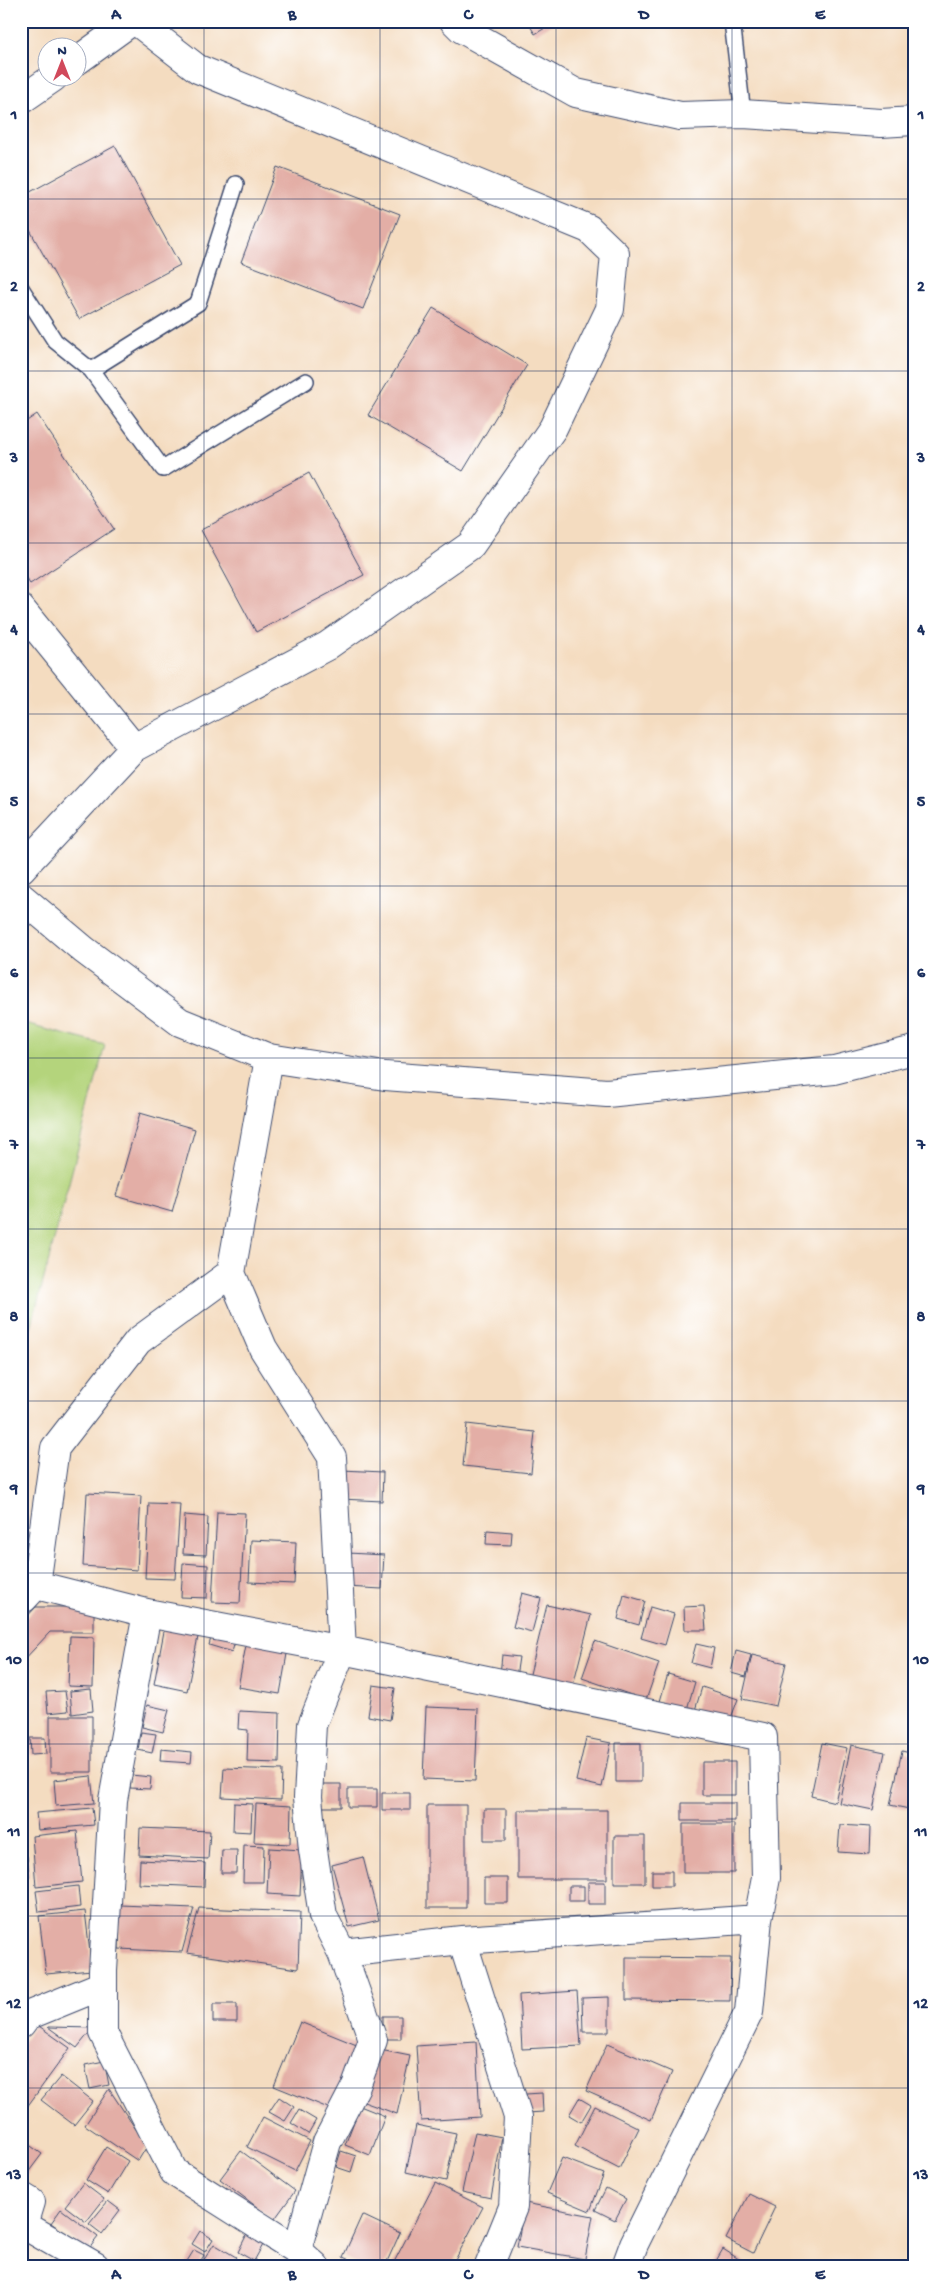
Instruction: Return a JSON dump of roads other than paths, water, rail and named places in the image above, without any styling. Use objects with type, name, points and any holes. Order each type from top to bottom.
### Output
[{"type":"street","points":[[21,869],[134,748],[327,646],[471,546],[553,428],[610,309],[615,254],[589,229],[198,69],[134,21],[88,53]]},
{"type":"street","points":[[454,21],[462,29],[576,93],[680,116],[743,114],[881,123],[914,121]]},
{"type":"street","points":[[21,100],[38,88]]},
{"type":"street","points":[[21,609],[134,748]]},
{"type":"street","points":[[21,897],[84,950],[180,1022],[269,1058],[385,1076],[607,1094],[834,1070],[914,1050]]},
{"type":"street","points":[[147,1613],[113,1800],[103,1985],[103,2033],[174,2172],[306,2258],[328,2142],[356,2086],[373,2040],[342,1953],[324,1916],[313,1850],[308,1797],[312,1725],[342,1650],[332,1457],[263,1348],[231,1273],[269,1058]]},
{"type":"street","points":[[231,1273],[138,1341],[55,1448],[26,1589],[342,1650],[763,1737],[766,1878],[758,1919],[749,2012],[634,2244],[626,2266]]},
{"type":"street","points":[[342,1953],[462,1940],[758,1919]]},
{"type":"street","points":[[462,1940],[518,2117],[513,2207],[489,2266]]},
{"type":"street","points":[[21,2024],[27,2016],[103,1985]]},
{"type":"street","points":[[21,2196],[31,2202],[23,2228],[95,2266]]},
{"type":"lane","points":[[732,21],[743,114]]},
{"type":"lane","points":[[91,370],[198,303],[236,184]]},
{"type":"lane","points":[[21,288],[55,341],[91,370],[163,469],[306,381]]}]
